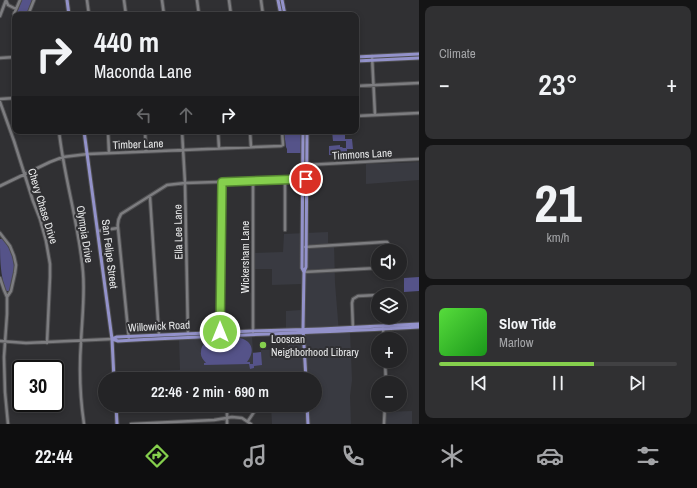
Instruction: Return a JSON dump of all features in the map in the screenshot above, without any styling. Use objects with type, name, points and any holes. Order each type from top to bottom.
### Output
[{"type":"main road","points":[[67,0],[69,12]]},
{"type":"main road","points":[[278,0],[283,12]]},
{"type":"main road","points":[[281,12],[282,0]]},
{"type":"main road","points":[[359,57],[394,57],[419,54]]},
{"type":"main road","points":[[394,57],[419,58]]},
{"type":"main road","points":[[359,60],[372,58]]},
{"type":"main road","name":"San Felipe Street","points":[[85,134],[112,339],[114,372]]},
{"type":"main road","points":[[304,134],[306,165],[304,179]]},
{"type":"main road","points":[[306,134],[303,158],[304,247],[302,268],[304,272],[303,331],[306,372]]},
{"type":"main road","points":[[303,158],[306,165]]},
{"type":"main road","points":[[383,328],[390,325],[419,324]]},
{"type":"main road","points":[[383,328],[419,328]]},
{"type":"main road","name":"Willowick Road","points":[[112,339],[118,341],[129,338],[159,336],[383,328]]},
{"type":"main road","points":[[116,412],[117,424]]},
{"type":"main road","points":[[307,412],[308,424]]},
{"type":"street","points":[[6,0],[8,5],[16,9]]},
{"type":"street","points":[[0,16],[6,0]]},
{"type":"street","points":[[15,12],[18,0]]},
{"type":"street","points":[[29,12],[34,0]]},
{"type":"street","points":[[88,0],[90,12]]},
{"type":"street","points":[[124,0],[126,12]]},
{"type":"street","points":[[162,0],[164,12]]},
{"type":"street","points":[[197,0],[199,12]]},
{"type":"street","points":[[229,0],[231,12]]},
{"type":"street","points":[[261,0],[263,12]]},
{"type":"street","points":[[0,58],[12,57]]},
{"type":"street","points":[[372,58],[375,115]]},
{"type":"street","points":[[359,86],[419,82]]},
{"type":"street","points":[[0,99],[12,98]]},
{"type":"street","name":"Chevy Chase Drive","points":[[0,102],[43,230],[50,264],[47,342]]},
{"type":"street","points":[[359,116],[419,112]]},
{"type":"street","name":"Olympia Drive","points":[[59,134],[79,240],[83,274],[80,393],[84,424]]},
{"type":"street","points":[[108,134],[109,153]]},
{"type":"street","points":[[145,134],[146,151]]},
{"type":"street","name":"Ella Lee Lane","points":[[182,134],[189,336]]},
{"type":"street","points":[[218,134],[219,149]]},
{"type":"street","points":[[250,134],[251,147]]},
{"type":"street","name":"Timber Lane","points":[[0,186],[63,157],[146,151],[281,146],[283,145],[282,134]]},
{"type":"street","name":"Timmons Lane","points":[[306,165],[419,159]]},
{"type":"street","points":[[285,179],[285,230]]},
{"type":"street","points":[[129,338],[118,228],[119,218],[122,214],[167,185],[253,180],[304,179]]},
{"type":"street","name":"Wickersham Lane","points":[[253,180],[253,332]]},
{"type":"street","points":[[220,334],[222,182]]},
{"type":"street","points":[[150,196],[159,336]]},
{"type":"street","points":[[98,230],[118,228]]},
{"type":"street","points":[[0,232],[10,246],[16,265],[13,282],[7,297],[4,388],[8,424]]},
{"type":"street","points":[[304,247],[384,242],[387,242],[388,244]]},
{"type":"street","points":[[304,272],[371,268]]},
{"type":"street","points":[[0,278],[7,297]]},
{"type":"street","points":[[353,329],[353,300],[356,297],[371,296]]},
{"type":"street","points":[[383,328],[383,332]]},
{"type":"street","name":"Willowick Road","points":[[0,341],[26,343],[112,339]]},
{"type":"street","points":[[227,412],[228,424]]},
{"type":"street","points":[[248,422],[254,412]]},
{"type":"street","points":[[384,412],[384,424]]},
{"type":"street","points":[[130,424],[196,423],[227,417],[240,418],[251,424]]},
{"type":"shaded area","points":[[22,0],[32,0],[27,12],[17,12]]},
{"type":"shaded area","points":[[284,134],[301,134],[301,153],[287,153]]},
{"type":"shaded area","points":[[332,134],[345,134],[345,139],[352,139],[353,149],[347,149],[347,155],[343,157],[339,157],[338,155],[329,155],[329,146],[340,145],[340,147],[346,148],[346,141],[333,141]]},
{"type":"shaded area","points":[[419,162],[419,180],[366,184],[366,164]]},
{"type":"shaded area","points":[[328,232],[328,243],[334,243],[335,283],[339,333],[350,332],[352,380],[350,396],[351,424],[272,424],[271,412],[322,412],[322,372],[147,372],[180,370],[179,339],[252,336],[253,352],[261,352],[261,350],[288,349],[288,335],[286,334],[286,311],[301,310],[301,284],[272,285],[272,269],[254,269],[254,253],[283,252],[284,234]]},
{"type":"shaded area","points":[[0,239],[3,239],[13,258],[14,271],[12,284],[9,291],[6,291],[1,272]]},
{"type":"shaded area","points":[[419,277],[419,291],[407,292],[407,288],[404,288],[404,280],[407,280],[407,278]]},
{"type":"shaded area","points":[[222,338],[240,338],[248,342],[251,347],[252,351],[247,362],[253,364],[253,353],[261,352],[262,365],[254,366],[254,368],[250,369],[249,364],[204,365],[204,363],[206,363],[202,358],[201,353],[202,347],[205,343],[210,340]]},
{"type":"shaded area","points":[[412,411],[412,424],[386,424],[385,412]]},
{"type":"place","name":"Looscan Neighborhood Library","points":[[263,345]]},
{"type":"route","points":[[220,332],[222,182],[306,179]]}]
